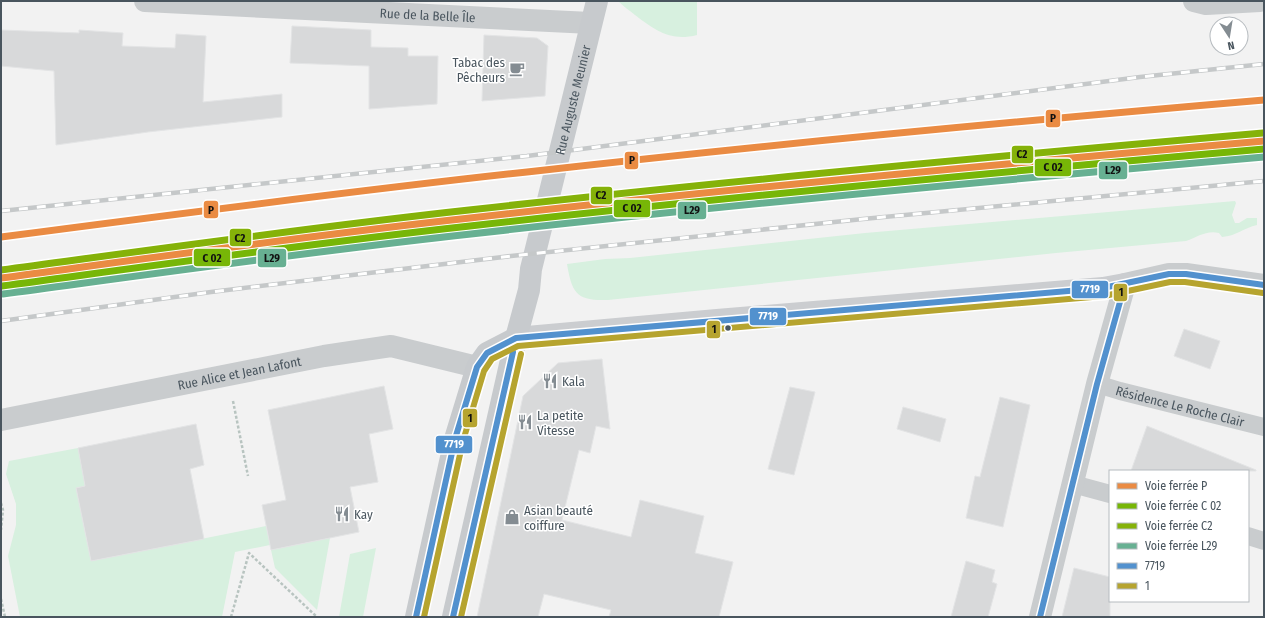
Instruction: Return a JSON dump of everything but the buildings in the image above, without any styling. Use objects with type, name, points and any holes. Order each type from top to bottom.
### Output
[{"type":"main road","name":"Rue Auguste Meunier","points":[[453,617],[516,338],[529,290],[532,269],[597,1]]},
{"type":"main road","points":[[416,617],[455,439],[477,367],[487,353],[516,338]]},
{"type":"street","name":"Rue de la Belle Île","points":[[145,1],[591,23]]},
{"type":"street","points":[[1194,1],[1206,4],[1260,1]]},
{"type":"street","points":[[516,338],[1103,288],[1170,274],[1186,274],[1264,285]]},
{"type":"street","points":[[1040,617],[1097,384],[1125,284]]},
{"type":"street","name":"Rue Alice et Jean Lafont","points":[[1,420],[324,356],[391,346],[477,367]]},
{"type":"lane","name":"Résidence Le Roche Clair","points":[[1097,384],[1264,427]]},
{"type":"lane","points":[[1073,484],[1109,494]]},
{"type":"lane","points":[[1249,536],[1264,541]]},
{"type":"path","points":[[227,375],[248,476]]},
{"type":"path","points":[[1,503],[3,510],[1,530]]},
{"type":"path","points":[[231,617],[249,553],[317,617]]},
{"type":"path","points":[[1,598],[5,617]]},
{"type":"green space","points":[[618,1],[697,1],[697,35],[679,37],[671,36],[656,30]]},
{"type":"green space","points":[[1235,201],[1236,203],[1232,215],[1235,223],[1239,223],[1247,218],[1257,218],[1257,225],[1236,234],[1222,237],[1219,233],[1210,232],[1186,241],[1056,253],[608,300],[589,299],[582,297],[577,293],[571,282],[567,264],[865,233]]},
{"type":"green space","points":[[78,448],[85,486],[76,488],[91,561],[266,526],[270,545],[235,552],[222,617],[20,617],[8,556],[16,525],[16,504],[6,474],[9,461]]},
{"type":"green space","points":[[330,538],[317,610],[275,568],[271,550]]},
{"type":"green space","points":[[376,548],[363,617],[339,617],[350,554]]},
{"type":"railway","points":[[1,211],[527,156],[1140,77],[1264,64]]},
{"type":"railway","points":[[1,321],[211,292],[511,256],[863,219],[1264,181]]},
{"type":"rail line","name":"P","points":[[1,237],[461,179],[895,133],[1264,100]]},
{"type":"rail line","name":"C2","points":[[1,270],[235,238],[568,199],[866,169],[1263,133]]},
{"type":"rail line","name":"P","points":[[1,278],[294,239],[569,207],[867,177],[1264,141]]},
{"type":"rail line","name":"L29","points":[[3,294],[237,262],[570,223],[867,193],[1264,157]]},
{"type":"transit line","points":[[2,286],[236,254],[569,215],[867,185],[1264,149]]},
{"type":"transit line","name":"7719","points":[[416,617],[455,439],[477,367],[487,353],[516,338],[1103,288],[1169,274],[1186,274],[1264,285]]},
{"type":"transit line","name":"1","points":[[424,617],[463,441],[484,371],[492,359],[518,346],[1104,296],[1170,282],[1185,282],[1263,293]]},
{"type":"transit line","name":"7719","points":[[1040,617],[1097,384],[1125,284]]},
{"type":"transit line","name":"7719","points":[[453,617],[513,352]]},
{"type":"transit line","name":"1","points":[[461,617],[521,354]]},
{"type":"place","name":"Tabac des Pêcheurs","points":[[517,69]]},
{"type":"place","name":"Kala","points":[[550,381]]},
{"type":"place","name":"La petite Vitesse","points":[[525,422]]},
{"type":"place","name":"Kay","points":[[342,514]]},
{"type":"place","name":"Asian beauté coiffure","points":[[512,517]]}]
